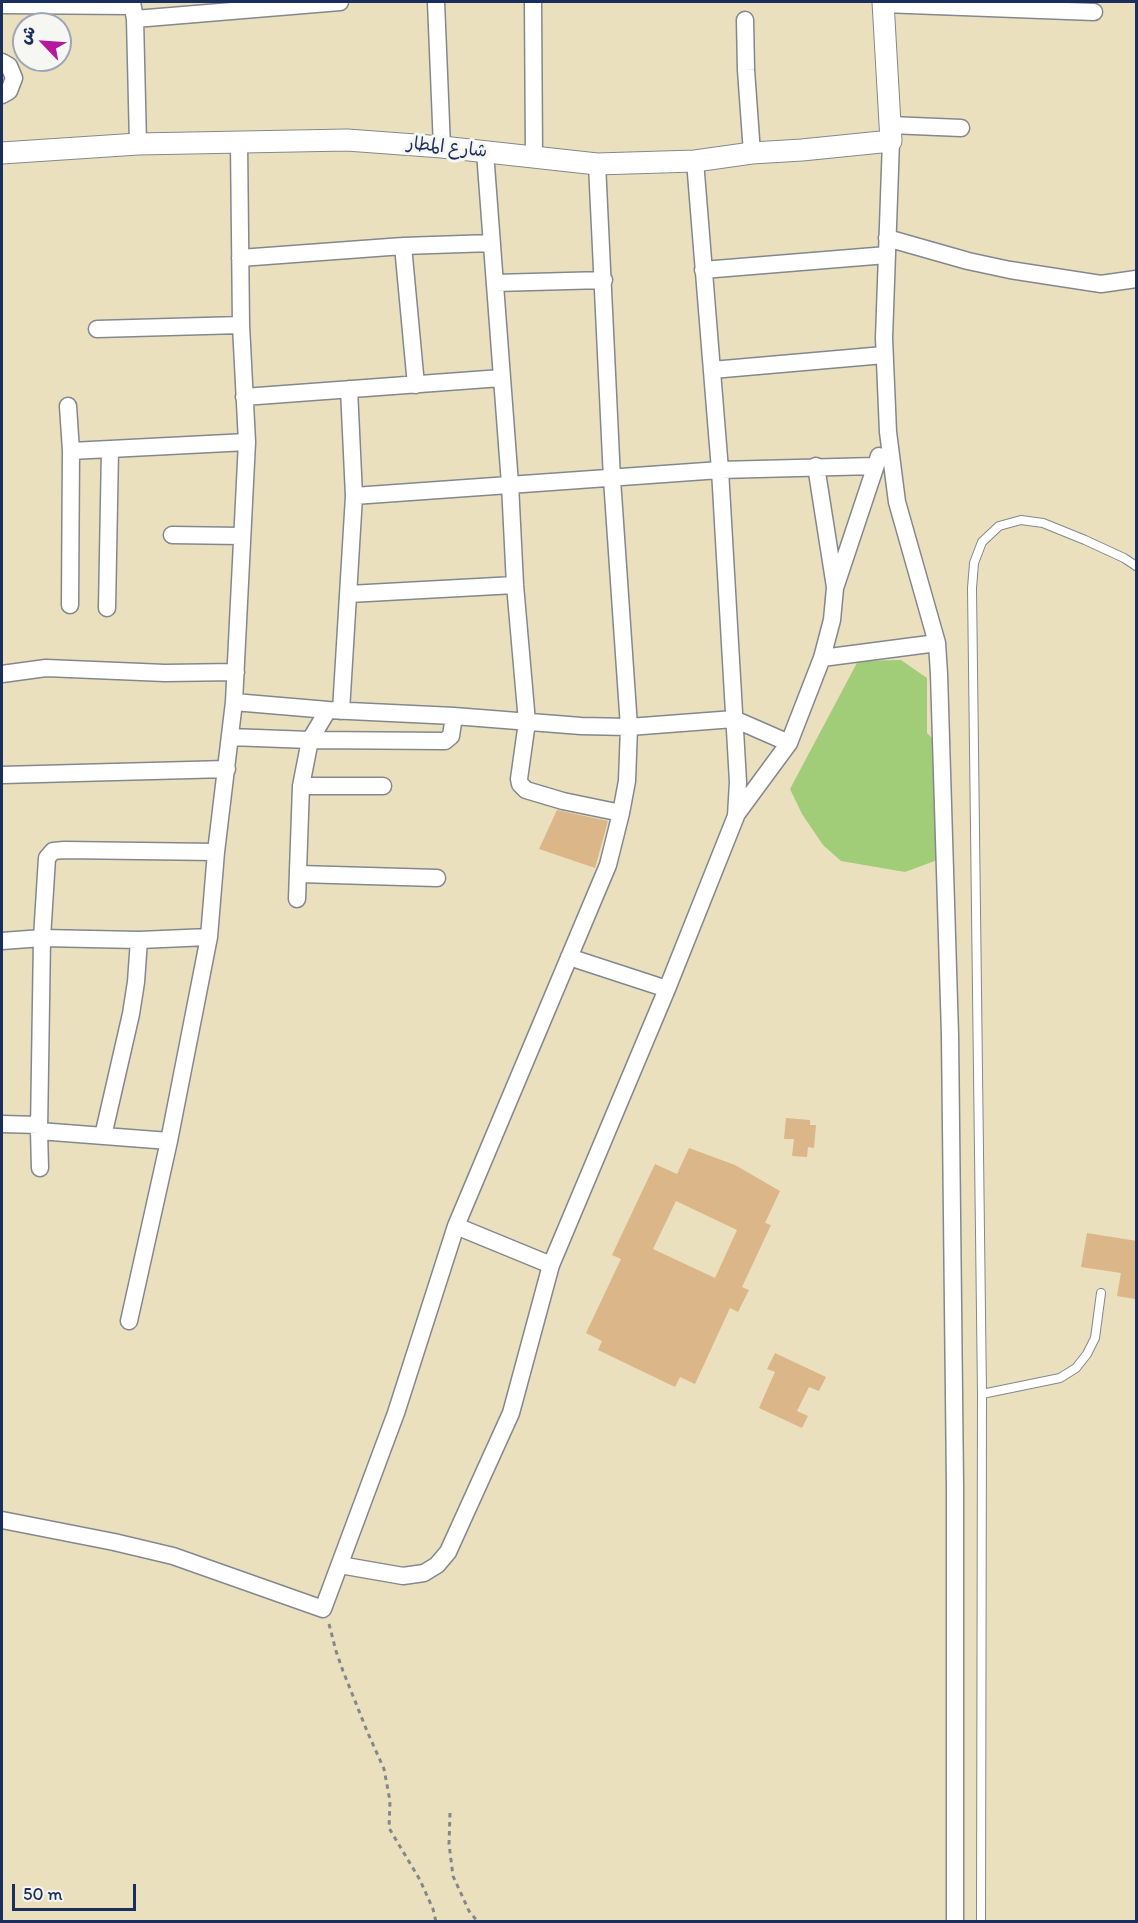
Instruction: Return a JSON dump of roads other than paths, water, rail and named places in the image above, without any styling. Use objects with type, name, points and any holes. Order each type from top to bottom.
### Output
[{"type":"street","points":[[2,5],[31,3],[133,9],[340,2]]},
{"type":"street","points":[[436,2],[442,147]]},
{"type":"street","points":[[533,2],[534,157]]},
{"type":"street","points":[[955,1922],[955,1485],[950,1035],[939,674],[937,643],[897,502],[888,432],[884,355],[891,133],[883,3],[1094,12]]},
{"type":"street","points":[[133,9],[138,144]]},
{"type":"street","points":[[745,20],[752,153]]},
{"type":"street","points":[[2,62],[9,66],[14,78],[9,91],[2,95]]},
{"type":"street","points":[[891,133],[961,128]]},
{"type":"street","name":"شارع المطار","points":[[2,153],[138,144],[347,140],[442,147],[597,164],[694,161],[752,153],[802,150],[891,133]]},
{"type":"street","points":[[129,1321],[169,1141],[209,937],[216,852],[234,702],[247,442],[241,325],[239,143]]},
{"type":"street","points":[[485,152],[510,484],[515,585],[527,722],[520,784],[526,790],[564,801],[621,813]]},
{"type":"street","points":[[694,161],[720,470],[738,782],[736,816]]},
{"type":"street","points":[[2,1520],[174,1556],[323,1609],[396,1413],[456,1226],[608,865],[627,782],[629,727],[612,479],[597,164]]},
{"type":"street","points":[[886,238],[1010,270],[1101,284],[1137,279]]},
{"type":"street","points":[[240,258],[403,246],[492,243]]},
{"type":"street","points":[[403,246],[416,386]]},
{"type":"street","points":[[704,270],[887,255]]},
{"type":"street","points":[[495,283],[604,280]]},
{"type":"street","points":[[98,329],[241,325]]},
{"type":"street","points":[[712,370],[884,355]]},
{"type":"street","points":[[244,397],[501,378]]},
{"type":"street","points":[[297,899],[301,786],[310,740],[334,711],[349,594],[354,496],[349,389]]},
{"type":"street","points":[[68,406],[71,451],[70,605]]},
{"type":"street","points":[[340,1565],[404,1576],[424,1573],[437,1565],[448,1552],[511,1413],[551,1265],[668,989],[736,816],[789,743],[822,658],[832,620],[835,588],[888,432]]},
{"type":"street","points":[[71,451],[247,442]]},
{"type":"street","points":[[107,608],[110,450]]},
{"type":"street","points":[[816,466],[835,588]]},
{"type":"street","points":[[354,496],[720,470],[875,466]]},
{"type":"street","points":[[172,535],[241,536]]},
{"type":"street","points":[[349,594],[515,585]]},
{"type":"street","points":[[822,658],[937,643]]},
{"type":"street","points":[[2,674],[46,668],[165,673],[236,672]]},
{"type":"street","points":[[234,702],[334,711],[454,716],[581,726],[629,727],[734,719],[789,743]]},
{"type":"street","points":[[230,737],[445,741],[451,736],[454,716]]},
{"type":"street","points":[[2,775],[226,769]]},
{"type":"street","points":[[301,786],[383,786]]},
{"type":"street","points":[[40,1168],[42,938],[47,858],[53,851],[216,852]]},
{"type":"street","points":[[299,874],[437,878]]},
{"type":"street","points":[[2,941],[42,938],[140,940],[209,937]]},
{"type":"street","points":[[104,1136],[131,1014],[140,940]]},
{"type":"street","points":[[569,957],[668,989]]},
{"type":"street","points":[[2,1124],[169,1141]]},
{"type":"street","points":[[456,1226],[551,1265]]},
{"type":"lane","points":[[981,1922],[982,1394],[972,588],[974,563],[982,542],[990,534],[999,526],[1021,520],[1043,523],[1085,540],[1137,566]]},
{"type":"lane","points":[[982,1394],[1060,1378],[1076,1368],[1088,1354],[1095,1338],[1101,1293]]}]
